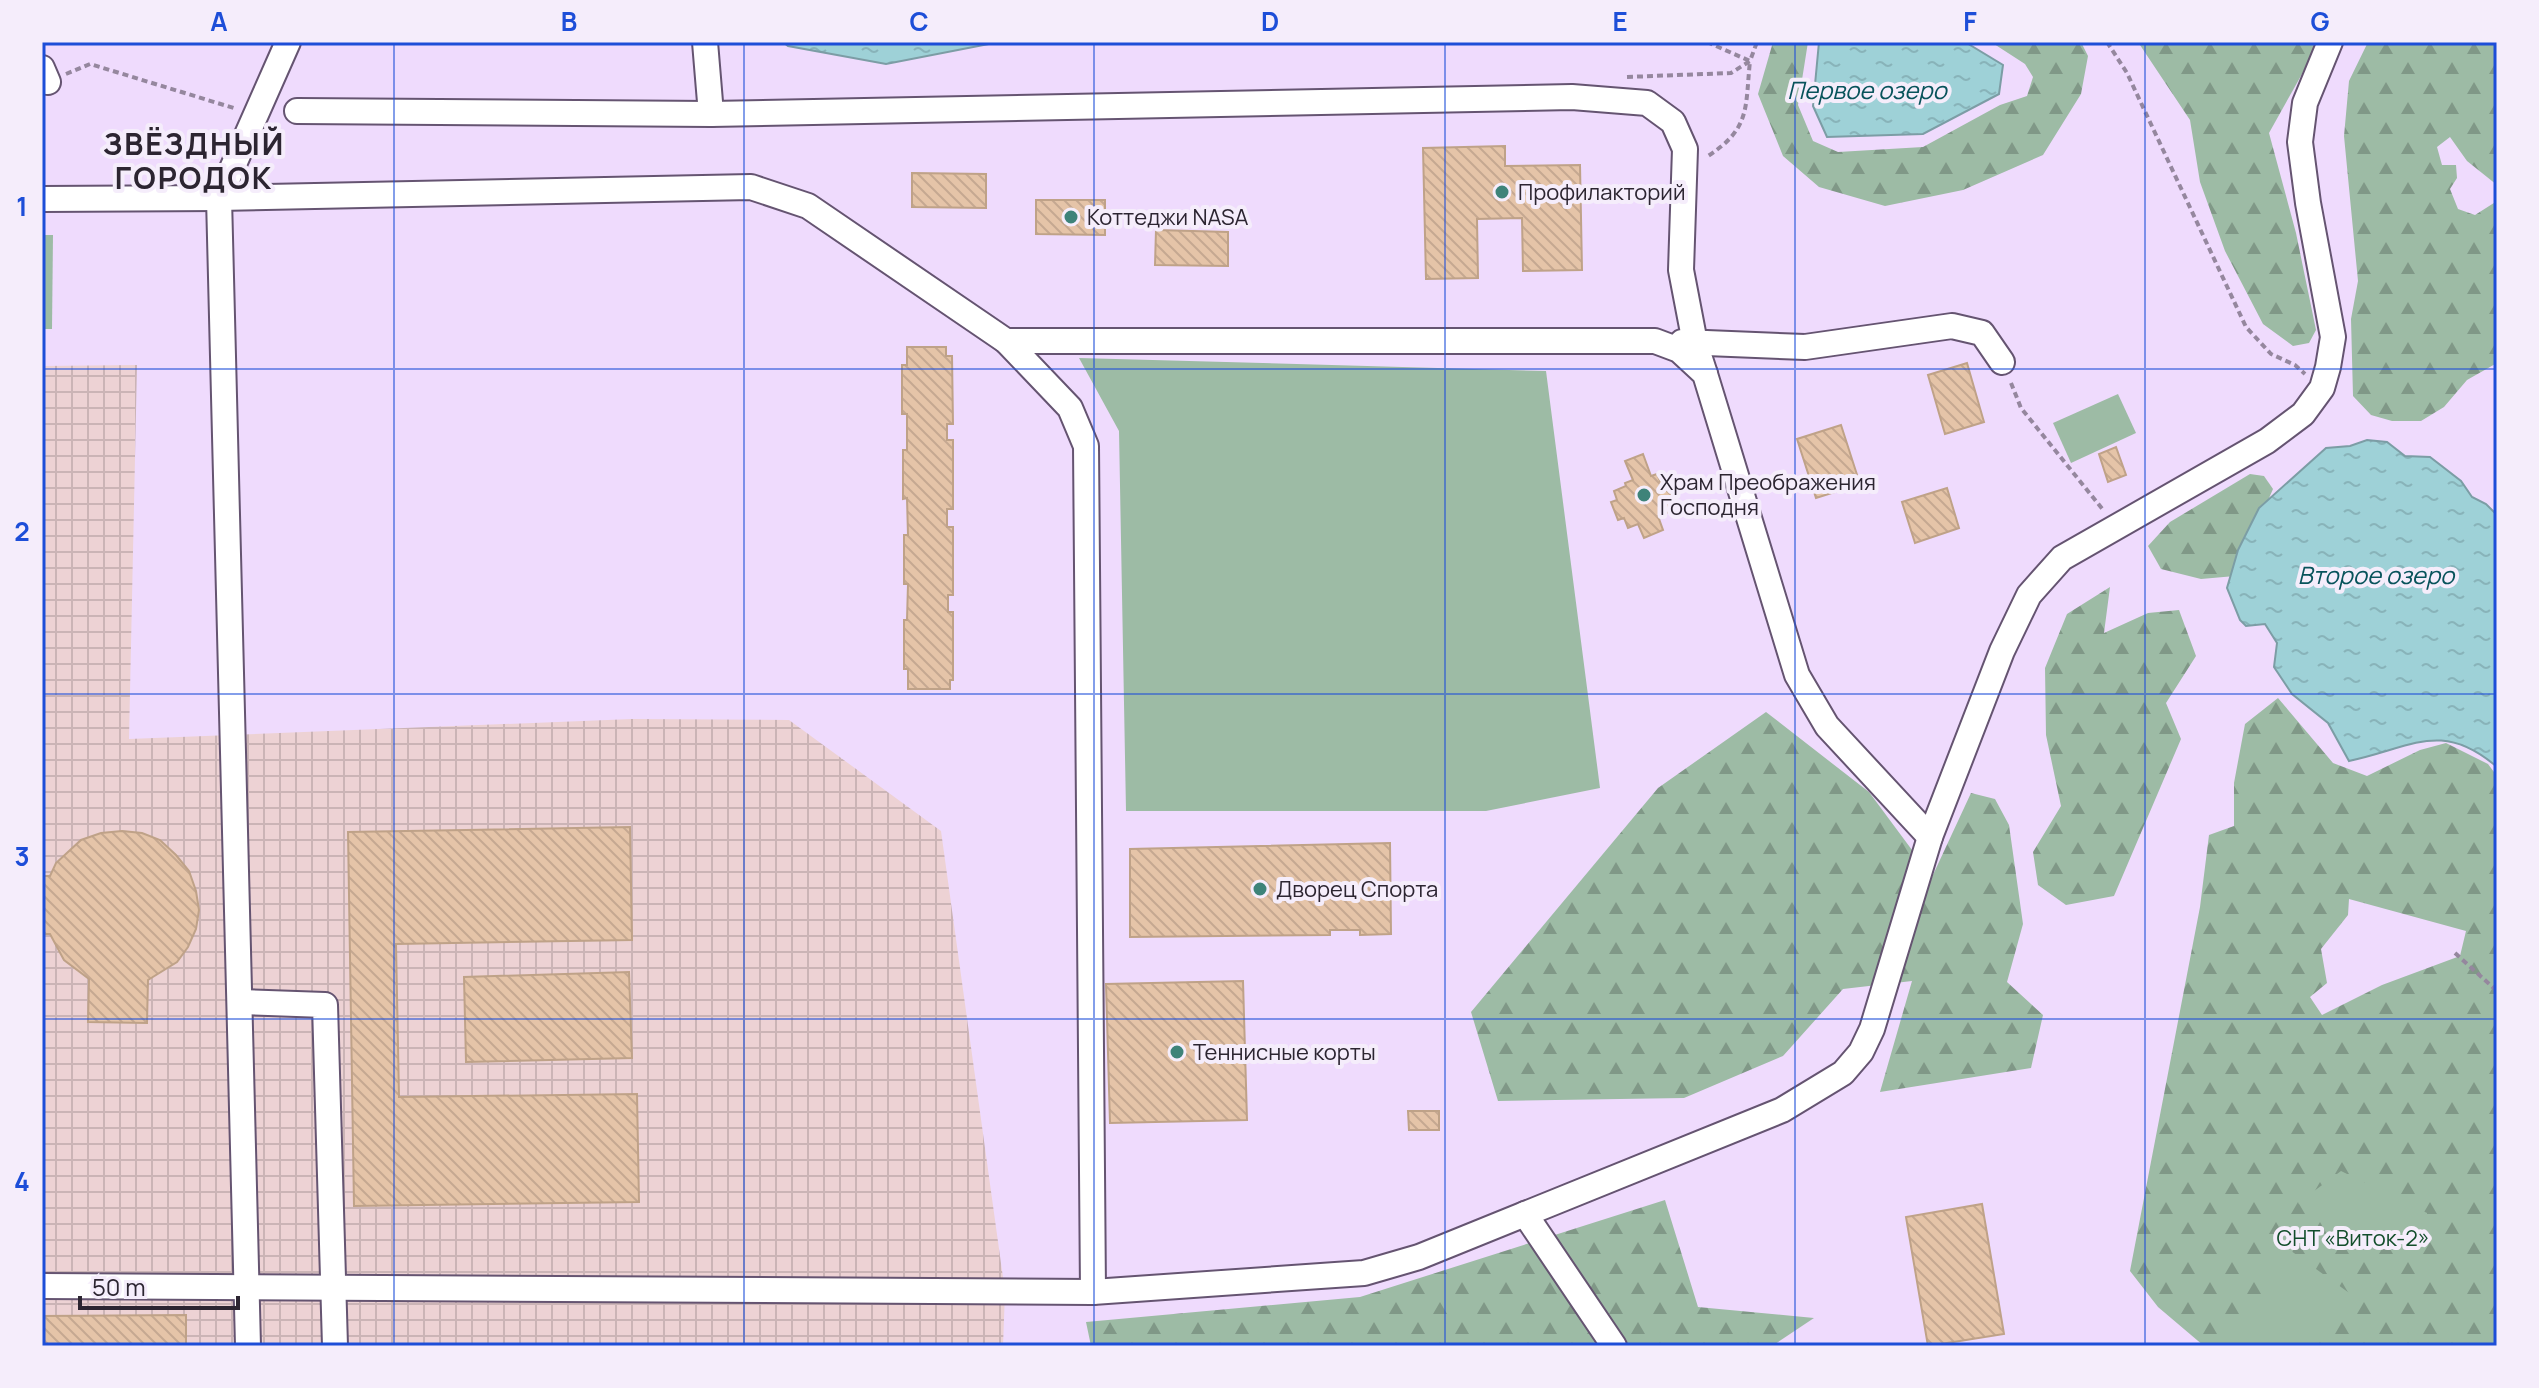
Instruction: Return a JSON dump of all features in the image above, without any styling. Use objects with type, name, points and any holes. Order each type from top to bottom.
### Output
[{"type":"street","points":[[248,1346],[219,198],[288,42]]},
{"type":"street","points":[[705,42],[711,114]]},
{"type":"street","points":[[42,1286],[1093,1292],[1364,1273],[1419,1257],[1782,1110],[1843,1073],[1861,1052],[1872,1029],[1930,837],[2002,651],[2029,595],[2062,558],[2267,441],[2303,414],[2322,388],[2333,337],[2300,142],[2305,103],[2330,42]]},
{"type":"street","points":[[297,111],[711,114],[1572,97],[1647,103],[1673,122],[1685,149],[1681,270],[1695,343],[1797,675],[1827,726],[1930,837]]},
{"type":"street","points":[[42,199],[751,187],[808,206],[1006,341],[1070,408],[1086,446],[1093,1292]]},
{"type":"street","points":[[1006,341],[1655,341],[1805,347],[1952,326],[1982,333],[2002,362]]},
{"type":"street","points":[[1655,341],[1679,350],[1705,374]]},
{"type":"street","points":[[240,1002],[325,1005],[335,1346]]},
{"type":"street","points":[[1525,1214],[1614,1346]]},
{"type":"path","points":[[1707,42],[1750,61]]},
{"type":"path","points":[[1684,172],[1726,144],[1743,122],[1750,61],[1757,42]]},
{"type":"path","points":[[2107,42],[2127,73],[2246,327],[2271,354],[2295,365],[2322,388]]},
{"type":"path","points":[[1626,77],[1731,73],[1750,61]]},
{"type":"path","points":[[45,75],[90,64],[256,115]]},
{"type":"path","points":[[2002,362],[2021,408],[2117,527]]},
{"type":"path","points":[[2455,953],[2497,991]]},
{"type":"shaded area","points":[[137,365],[129,739],[632,719],[789,720],[941,831],[1005,1292],[1003,1346],[42,1346],[42,366]]},
{"type":"green space","points":[[1773,42],[1808,42],[1798,105],[1813,141],[1838,152],[1923,147],[2000,105],[2027,96],[2033,77],[2025,64],[1991,42],[2081,42],[2088,56],[2081,94],[2043,155],[1963,190],[1885,206],[1819,187],[1783,156],[1758,94]]},
{"type":"green space","points":[[2138,42],[2316,42],[2307,65],[2269,133],[2296,233],[2316,330],[2309,343],[2293,346],[2263,324],[2225,251],[2200,182],[2190,120]]},
{"type":"green space","points":[[2368,42],[2497,42],[2497,185],[2467,161],[2450,137],[2437,147],[2442,165],[2456,165],[2457,178],[2450,189],[2458,209],[2475,215],[2497,201],[2497,363],[2467,380],[2444,407],[2421,421],[2392,421],[2371,415],[2353,396],[2351,319],[2358,281],[2344,136],[2349,81]]},
{"type":"green space","points":[[42,235],[53,235],[52,329],[42,329]]},
{"type":"green space","points":[[1079,358],[1546,371],[1600,788],[1486,811],[1126,811],[1119,431]]},
{"type":"green space","points":[[2118,394],[2136,433],[2071,463],[2053,423]]},
{"type":"green space","points":[[2250,474],[2264,476],[2273,489],[2235,576],[2201,579],[2161,569],[2148,546],[2170,522]]},
{"type":"green space","points":[[2110,587],[2104,633],[2148,613],[2179,610],[2196,656],[2166,703],[2181,739],[2114,896],[2066,905],[2038,885],[2033,852],[2061,806],[2046,735],[2045,668],[2067,614]]},
{"type":"green space","points":[[2278,698],[2333,763],[2367,776],[2420,750],[2446,743],[2488,764],[2497,776],[2497,1346],[2303,1346],[2352,1295],[2280,1243],[2256,1272],[2271,1282],[2276,1293],[2265,1314],[2204,1346],[2158,1307],[2130,1271],[2200,907],[2209,835],[2234,826],[2234,783],[2245,724]],"holes":[[[2349,899],[2466,931],[2460,956],[2382,985],[2322,1015],[2310,997],[2327,983],[2321,949],[2348,915]],[[2341,1171],[2427,1213],[2427,1214],[2388,1247],[2369,1230],[2341,1235],[2298,1203]]]},
{"type":"green space","points":[[1766,712],[1869,792],[1932,877],[1971,793],[1995,799],[2009,825],[2023,924],[2007,982],[2043,1015],[2031,1068],[1880,1092],[1912,981],[1843,989],[1783,1056],[1684,1098],[1498,1101],[1471,1012],[1658,788]]},
{"type":"green space","name":"СНТ «Виток-2»","points":[[2331,1149],[2463,1224],[2338,1346],[2205,1346]]},
{"type":"green space","points":[[1665,1200],[1698,1307],[1814,1318],[1772,1346],[1091,1346],[1086,1322],[1360,1297]]},
{"type":"water","points":[[783,42],[999,42],[886,64],[788,46]]},
{"type":"water","name":"Первое озеро","points":[[1819,42],[1965,42],[2003,65],[1999,94],[1923,134],[1827,137],[1813,106]]},
{"type":"water","name":"Второе озеро","points":[[2367,440],[2387,442],[2405,456],[2430,457],[2461,481],[2472,497],[2486,504],[2497,515],[2497,767],[2477,752],[2442,741],[2426,741],[2349,761],[2328,723],[2292,694],[2274,667],[2277,643],[2265,624],[2246,626],[2240,620],[2227,588],[2238,550],[2259,508],[2326,448],[2350,446]]},
{"type":"building","name":"Профилакторий","points":[[1505,146],[1505,166],[1580,165],[1582,270],[1523,271],[1522,218],[1477,219],[1478,278],[1426,279],[1423,148]]},
{"type":"building","points":[[912,173],[986,174],[986,208],[912,207]]},
{"type":"building","name":"Коттеджи NASA","points":[[1036,200],[1105,200],[1105,235],[1036,234]]},
{"type":"building","points":[[1156,230],[1228,232],[1228,266],[1155,265]]},
{"type":"building","points":[[907,347],[946,347],[946,356],[952,356],[953,424],[947,424],[947,440],[953,440],[953,509],[947,509],[947,527],[953,527],[953,595],[948,595],[948,612],[953,612],[953,680],[950,680],[950,689],[908,689],[908,669],[904,669],[908,584],[904,584],[904,535],[908,535],[907,498],[903,499],[907,414],[902,414],[902,365],[907,365]]},
{"type":"building","points":[[1967,363],[1984,422],[1945,434],[1928,375]]},
{"type":"building","points":[[1841,425],[1860,484],[1816,498],[1797,439]]},
{"type":"building","points":[[2116,447],[2126,475],[2108,482],[2099,454]]},
{"type":"building","name":"Храм Преображения Господня","points":[[1643,454],[1651,476],[1657,474],[1660,481],[1667,478],[1677,502],[1669,505],[1671,511],[1658,516],[1663,530],[1644,538],[1638,524],[1628,528],[1624,518],[1618,520],[1611,502],[1617,500],[1614,491],[1633,480],[1625,461]]},
{"type":"building","points":[[1947,488],[1959,528],[1915,543],[1902,502]]},
{"type":"building","points":[[630,827],[632,940],[396,944],[399,1097],[637,1094],[639,1202],[354,1206],[348,832]]},
{"type":"building","points":[[101,833],[142,833],[160,840],[189,871],[199,910],[196,929],[177,962],[148,980],[147,1023],[88,1022],[89,979],[64,960],[50,934],[42,934],[42,876],[50,876],[56,863],[81,840]]},
{"type":"building","name":"Дворец Спорта","points":[[1390,843],[1391,934],[1360,935],[1360,930],[1330,930],[1330,935],[1130,937],[1130,849]]},
{"type":"building","points":[[629,972],[632,1058],[466,1062],[464,977]]},
{"type":"building","name":"Теннисные корты","points":[[1243,981],[1247,1120],[1110,1123],[1106,984]]},
{"type":"building","points":[[1408,1111],[1439,1111],[1439,1130],[1409,1130]]},
{"type":"building","points":[[1982,1204],[2004,1334],[1928,1346],[1906,1217]]},
{"type":"building","points":[[186,1315],[186,1346],[42,1346],[42,1316]]},
{"type":"place","name":"Профилакторий","points":[[1502,192]]},
{"type":"place","name":"Коттеджи NASA","points":[[1071,217]]},
{"type":"place","name":"Храм Преображения Господня","points":[[1644,495]]},
{"type":"place","name":"Дворец Спорта","points":[[1260,889]]},
{"type":"place","name":"Теннисные корты","points":[[1177,1052]]},
{"type":"district","name":"ЗВЁЗДНЫЙ ГОРОДОК","points":[[194,160]]}]
